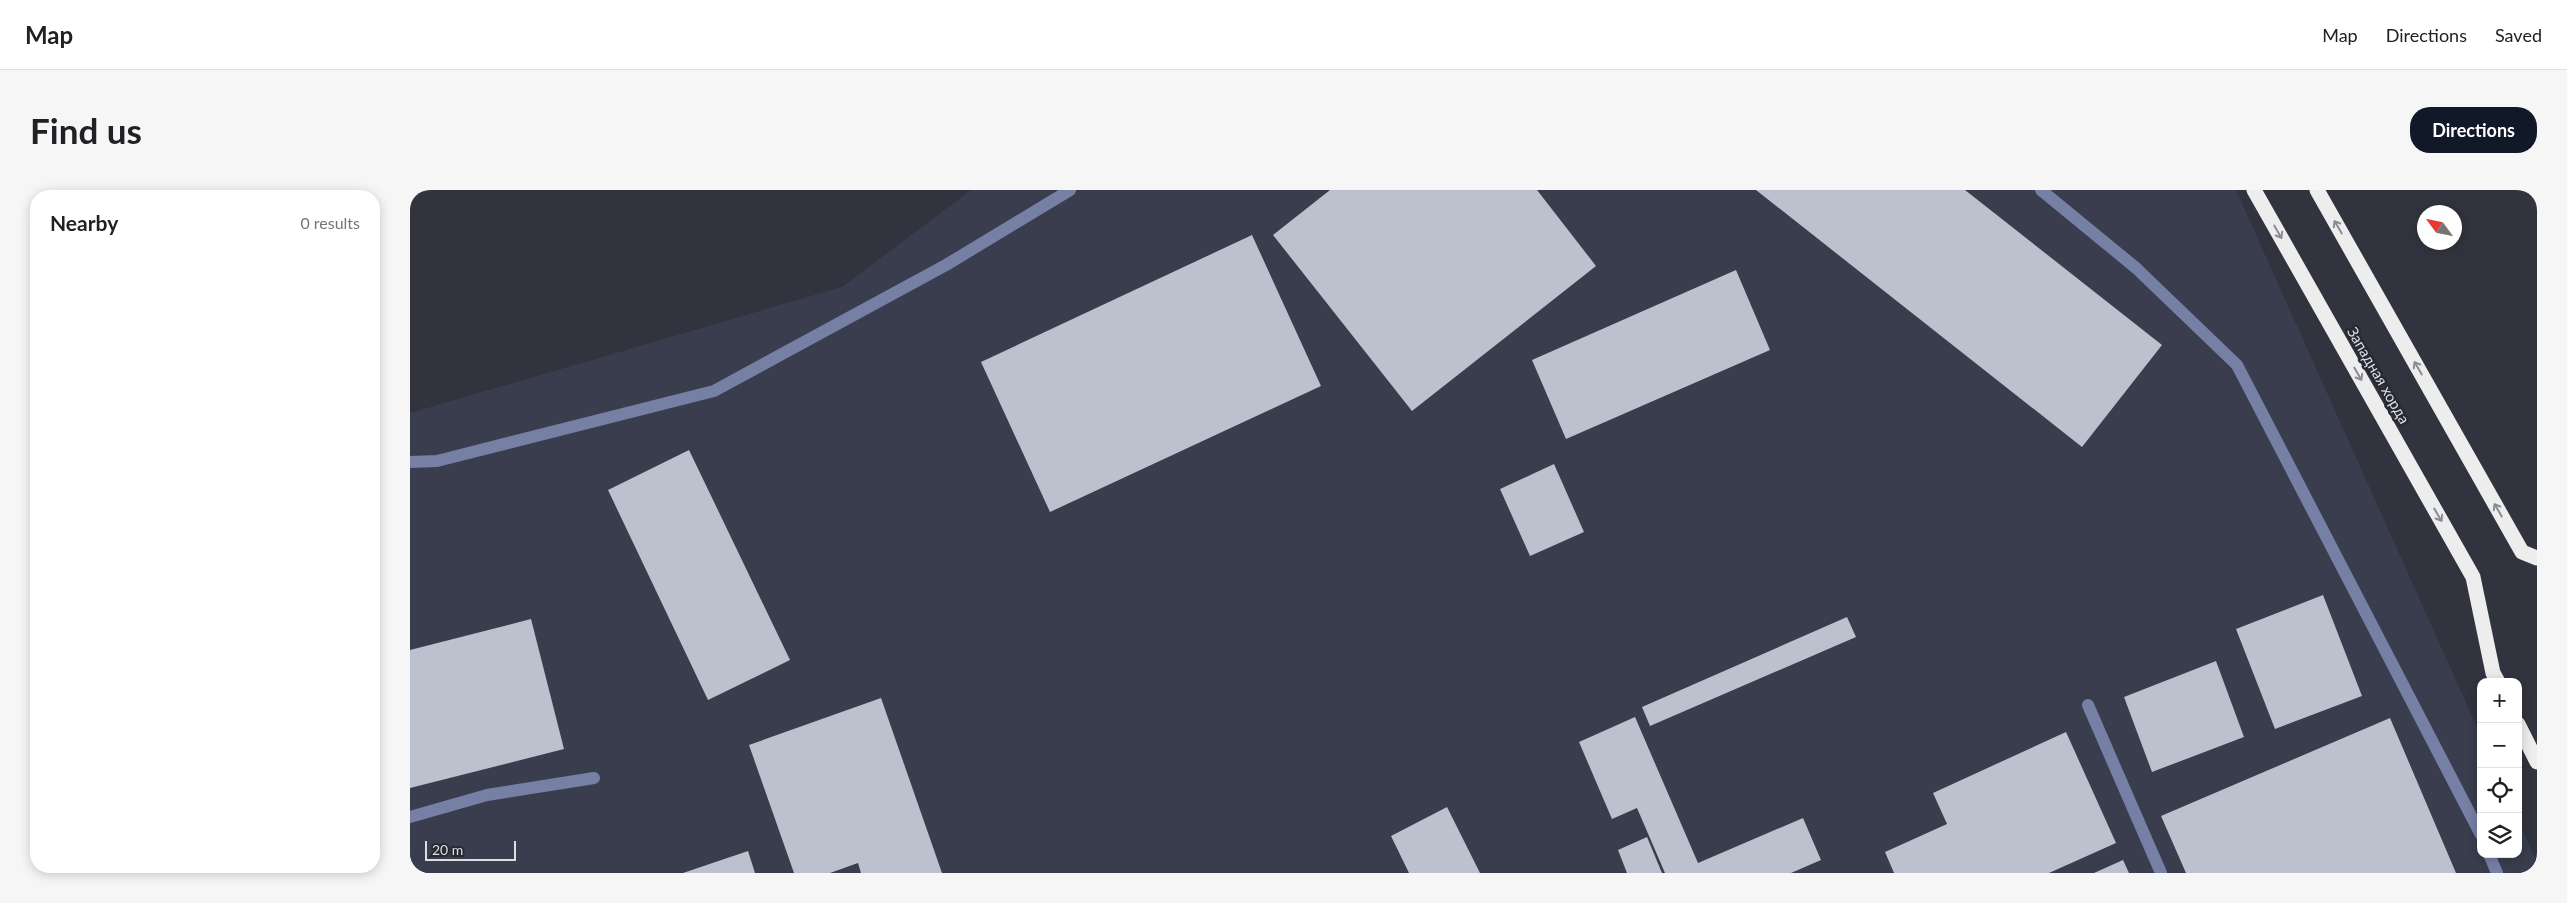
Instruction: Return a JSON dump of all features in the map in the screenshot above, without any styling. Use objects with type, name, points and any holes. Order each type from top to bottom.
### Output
[{"type":"highway","name":"Западная хорда","points":[[2254,190],[2473,577],[2493,673],[2496,678]]},
{"type":"highway","points":[[2317,190],[2522,552],[2537,558]]},
{"type":"highway","points":[[2522,732],[2537,762]]},
{"type":"lane","points":[[410,462],[437,461],[714,391],[946,265],[1070,190]]},
{"type":"lane","points":[[2041,190],[2136,268],[2237,365],[2477,827]]},
{"type":"lane","points":[[2088,705],[2161,873]]},
{"type":"lane","points":[[410,817],[487,795],[594,778]]},
{"type":"lane","points":[[2491,858],[2497,873]]},
{"type":"shaded area","points":[[971,190],[2236,190],[2477,727],[2477,858],[2522,858],[2522,829],[2537,862],[2537,873],[410,873],[410,413],[842,287]]},
{"type":"building","points":[[1330,190],[1537,190],[1596,266],[1412,411],[1273,235]]},
{"type":"building","points":[[1756,190],[1965,190],[2162,345],[2082,447]]},
{"type":"building","points":[[1252,235],[1321,386],[1050,512],[981,362]]},
{"type":"building","points":[[1736,270],[1770,350],[1566,439],[1532,360]]},
{"type":"building","points":[[689,450],[790,660],[708,700],[608,490]]},
{"type":"building","points":[[1554,464],[1584,532],[1530,556],[1500,489]]},
{"type":"building","points":[[2323,595],[2362,696],[2275,729],[2236,629]]},
{"type":"building","points":[[1847,617],[1856,637],[1650,726],[1642,707]]},
{"type":"building","points":[[531,619],[564,749],[410,788],[410,650]]},
{"type":"building","points":[[2216,661],[2244,737],[2152,772],[2124,697]]},
{"type":"building","points":[[881,698],[942,873],[861,873],[858,863],[830,873],[794,873],[749,745]]},
{"type":"building","points":[[1635,717],[1698,863],[1803,818],[1821,860],[1791,873],[1665,873],[1637,808],[1612,819],[1579,742]]},
{"type":"building","points":[[2390,718],[2456,873],[2186,873],[2161,816]]},
{"type":"building","points":[[2066,732],[2116,843],[2049,873],[1894,873],[1885,852],[1947,824],[1933,793]]},
{"type":"building","points":[[1447,807],[1480,873],[1409,873],[1391,836]]},
{"type":"building","points":[[1647,837],[1662,873],[1627,873],[1618,850]]},
{"type":"building","points":[[748,851],[755,873],[683,873]]},
{"type":"building","points":[[2123,860],[2129,873],[2094,873]]}]
